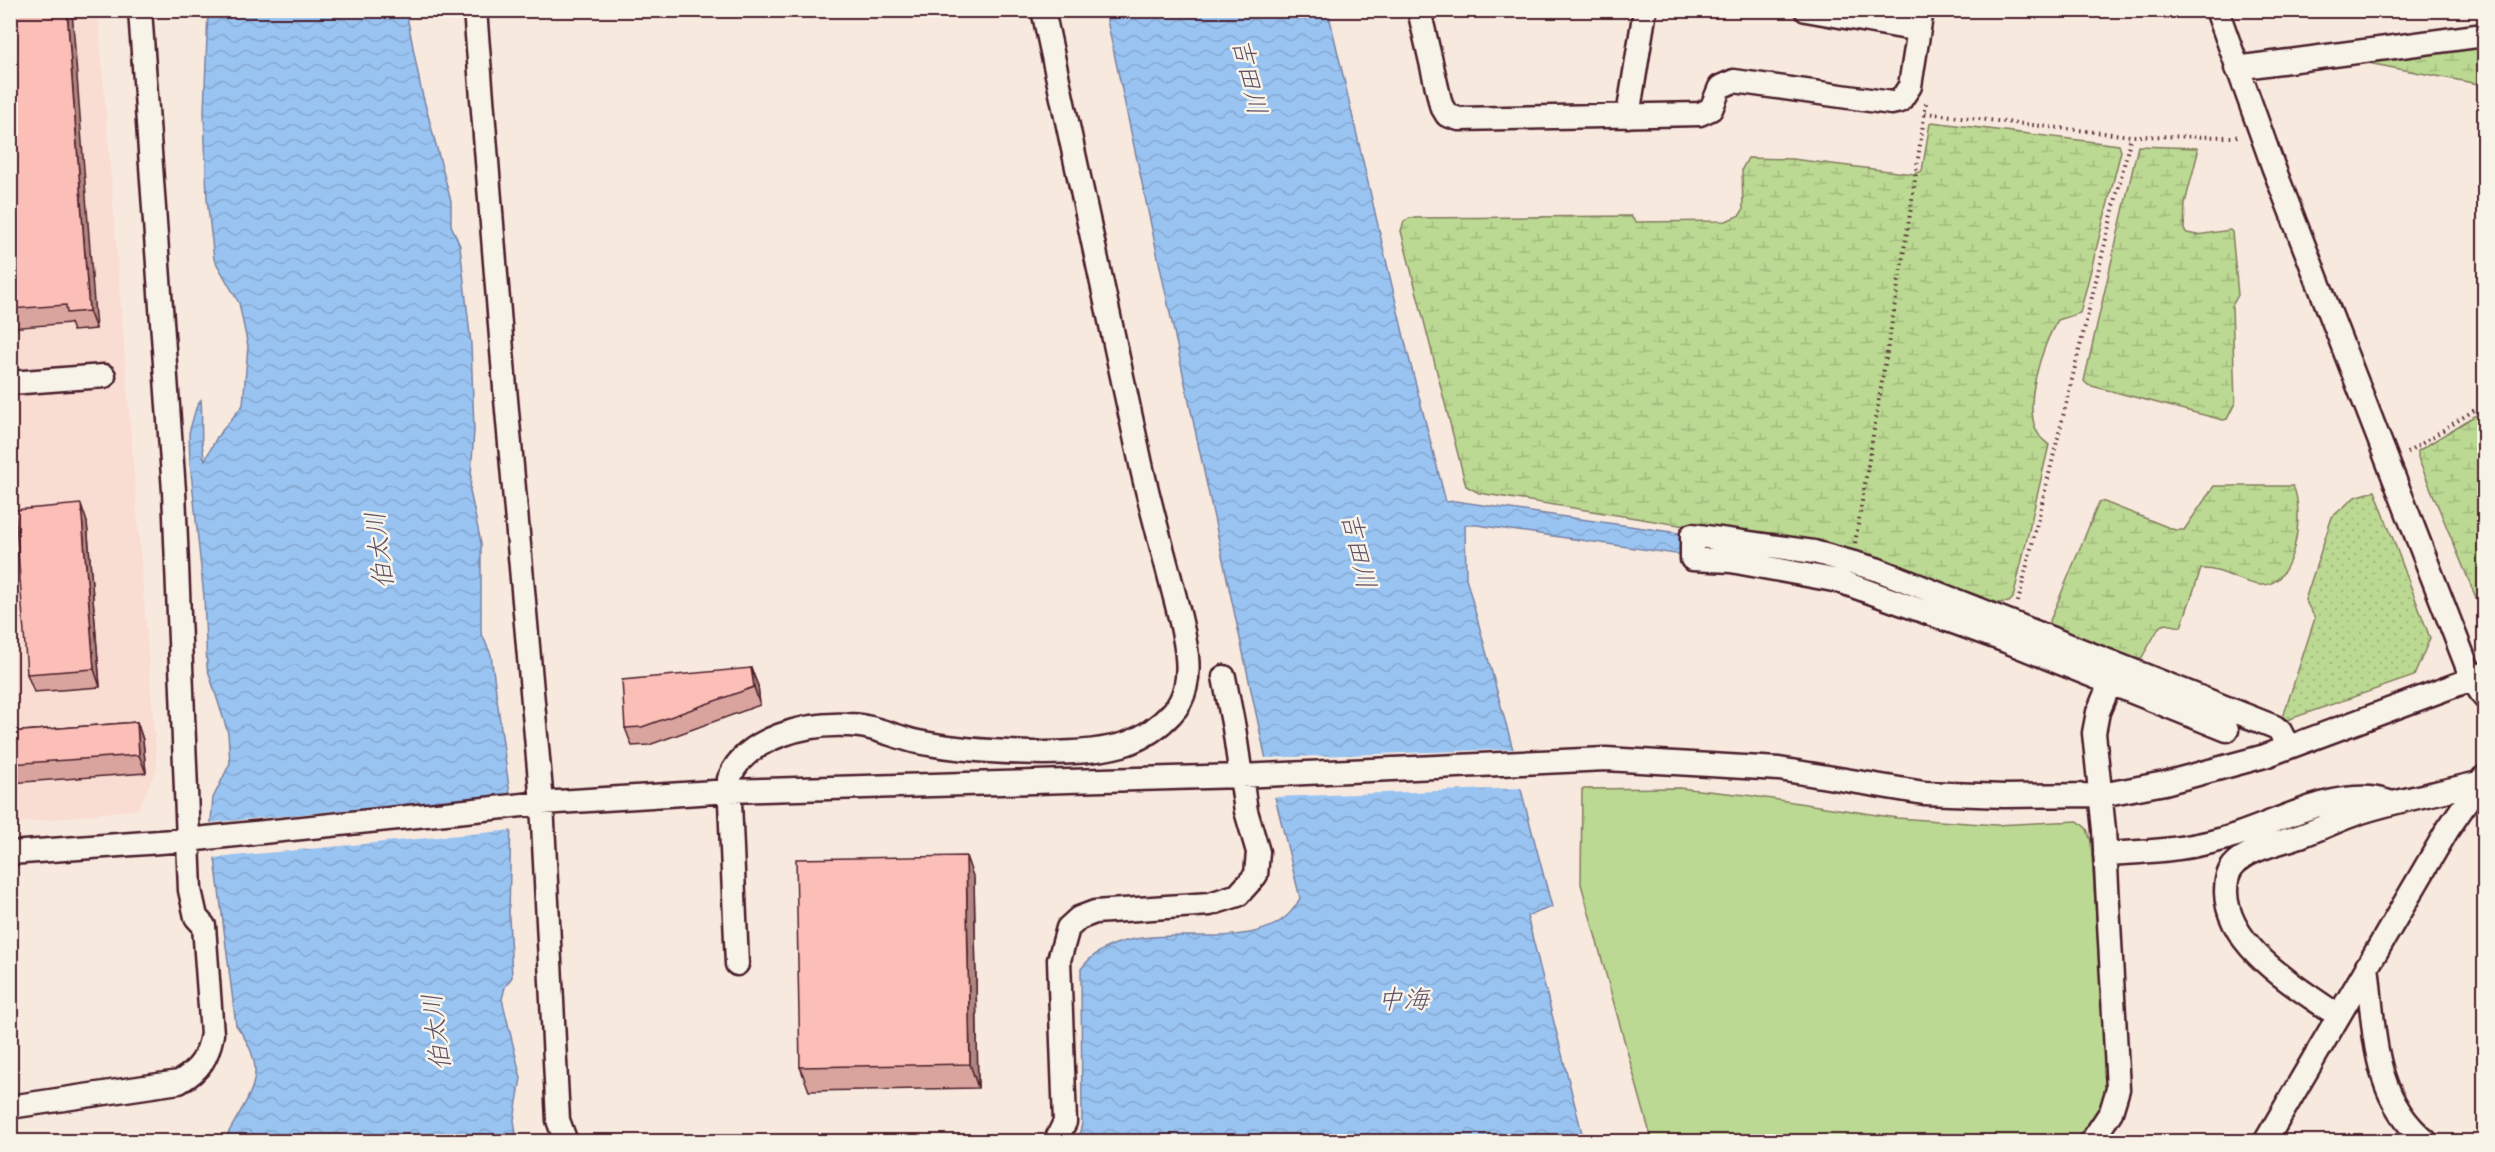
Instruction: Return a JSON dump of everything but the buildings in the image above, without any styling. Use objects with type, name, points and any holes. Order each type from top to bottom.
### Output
[{"type":"street","points":[[10,1107],[179,1082],[197,1070],[210,1049],[212,1034],[204,926],[196,917],[190,890],[174,491],[140,10]]},
{"type":"street","points":[[475,10],[505,388],[542,803],[558,1120],[566,1142]]},
{"type":"street","points":[[737,964],[729,778],[733,768],[757,747],[779,736],[804,729],[830,724],[852,724],[915,741],[946,746],[1030,752],[1091,750],[1127,743],[1146,735],[1175,711],[1182,697],[1187,681],[1185,637],[1150,506],[1042,10]]},
{"type":"street","points":[[1419,10],[1441,105],[1451,118],[1628,116],[1706,112],[1711,109],[1720,87],[1734,81],[1891,104],[1900,101],[1910,86],[1920,20],[1806,10]]},
{"type":"street","points":[[1628,116],[1645,10]]},
{"type":"street","points":[[10,853],[187,840],[542,803],[730,791],[1251,776],[1617,760],[1779,769],[1924,793],[2004,796],[2101,795],[2165,783],[2288,747],[2480,683],[2388,465],[2236,68],[2217,10]]},
{"type":"street","points":[[2236,68],[2484,35]]},
{"type":"street","points":[[10,383],[104,376]]},
{"type":"street","points":[[1692,550],[1692,535],[1733,552],[2009,631],[2275,727],[2280,730],[2288,747]]},
{"type":"street","points":[[1733,552],[1814,552],[1852,561],[2009,631],[2111,681],[2227,730]]},
{"type":"street","points":[[1055,1142],[1065,1122],[1059,960],[1068,928],[1079,918],[1095,912],[1210,904],[1238,895],[1256,875],[1258,852],[1246,811],[1251,776],[1234,728],[1224,677]]},
{"type":"street","points":[[2091,1142],[2111,1112],[2118,1089],[2095,722],[2111,681]]},
{"type":"street","points":[[2338,1016],[2262,959],[2245,940],[2229,913],[2226,899],[2229,874],[2242,859],[2258,850],[2358,813],[2481,780]]},
{"type":"street","points":[[2265,1142],[2448,829],[2481,780]]},
{"type":"street","points":[[2105,854],[2175,849],[2223,839],[2323,804],[2353,796],[2378,798],[2393,804]]},
{"type":"street","points":[[2367,966],[2379,1061],[2386,1088],[2402,1118],[2427,1142]]},
{"type":"path","points":[[1852,561],[1910,214],[1926,102]]},
{"type":"path","points":[[1925,113],[2131,136],[2234,136]]},
{"type":"path","points":[[2009,631],[2131,136]]},
{"type":"path","points":[[2388,465],[2484,404]]},
{"type":"shaded area","points":[[10,11],[98,11],[157,768],[138,809],[11,824]]},
{"type":"green space","points":[[2484,44],[2484,85],[2352,60]]},
{"type":"green space","points":[[1932,122],[2119,145],[2121,151],[2080,313],[2058,320],[2040,360],[2032,409],[2034,424],[2040,436],[2049,445],[2013,598],[2009,602],[1999,603],[1867,555],[1479,493],[1466,486],[1401,231],[1404,221],[1410,218],[1631,216],[1635,222],[1726,221],[1740,215],[1743,210],[1742,169],[1748,158],[1792,159],[1913,174],[1922,171]]},
{"type":"green space","points":[[2138,146],[2197,148],[2198,152],[2185,203],[2184,230],[2197,235],[2230,230],[2232,232],[2238,295],[2232,306],[2235,403],[2227,419],[2223,420],[2088,385],[2084,381]]},
{"type":"green space","points":[[2484,410],[2484,617],[2418,458],[2418,451]]},
{"type":"green space","points":[[2214,486],[2293,486],[2297,497],[2298,512],[2294,546],[2282,574],[2272,583],[2253,584],[2216,571],[2201,569],[2181,627],[2166,624],[2160,626],[2141,659],[2136,661],[2050,627],[2049,623],[2099,502],[2102,501],[2175,530],[2184,530]]},
{"type":"green space","points":[[2375,491],[2430,638],[2414,676],[2287,720],[2283,717],[2315,618],[2305,600],[2332,517],[2355,497]]},
{"type":"green space","points":[[1679,788],[1746,795],[1897,818],[1996,825],[2078,821],[2087,829],[2091,842],[2108,1093],[2106,1101],[2075,1141],[1652,1141],[1581,884],[1582,789]]},
{"type":"water","name":"伯太川","points":[[208,11],[406,11],[421,89],[451,201],[451,225],[460,246],[471,344],[474,430],[470,491],[481,543],[481,632],[491,655],[511,802],[210,832],[213,798],[230,763],[228,733],[207,667],[204,597],[189,433],[196,408],[201,400],[205,460],[217,437],[243,405],[248,346],[239,303],[214,259],[207,199],[204,112]]},
{"type":"water","name":"吉田川","points":[[1105,11],[1328,11],[1407,350],[1446,502],[1455,501],[1685,534],[1682,555],[1465,525],[1466,578],[1515,757],[1268,769]]},
{"type":"water","name":"中海","points":[[1516,771],[1552,907],[1527,916],[1584,1141],[1077,1142],[1082,1124],[1081,969],[1103,950],[1131,940],[1163,936],[1228,935],[1258,931],[1282,920],[1300,898],[1271,781]]},
{"type":"water","name":"伯太川","points":[[511,815],[509,917],[512,977],[505,987],[502,999],[521,1078],[514,1120],[517,1141],[224,1141],[249,1096],[255,1071],[247,1042],[236,1025],[213,843]]},
{"type":"pier","points":[[1516,749],[1518,757],[1266,770],[1263,758]]},
{"type":"pier","points":[[1519,770],[1523,788],[1272,797],[1268,781]]},
{"type":"pier","points":[[514,794],[514,801],[207,833],[208,823]]},
{"type":"pier","points":[[514,815],[514,830],[212,858],[210,843]]},
{"type":"waterway","points":[[1793,561],[1826,566]]},
{"type":"waterway","points":[[1860,576],[1895,588]]},
{"type":"waterway","points":[[2228,721],[2255,730]]}]
